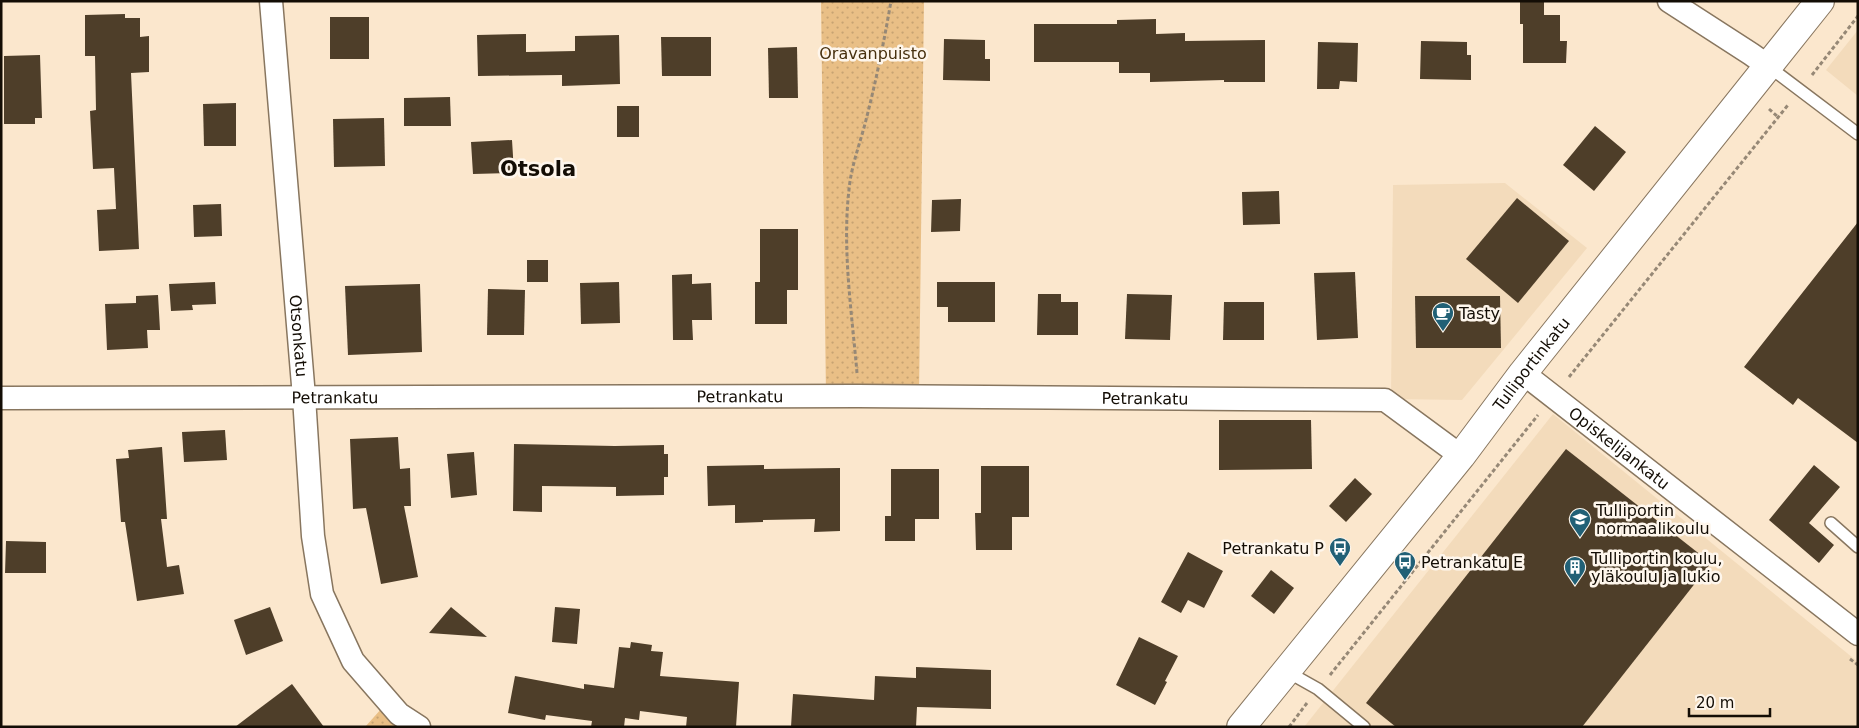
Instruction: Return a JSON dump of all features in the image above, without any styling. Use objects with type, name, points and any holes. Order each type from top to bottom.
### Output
[{"type":"street","name":"Otsonkatu","points":[[271,1],[304,397],[313,536],[322,594],[353,661],[399,714],[419,727]]},
{"type":"street","points":[[1669,1],[1768,66]]},
{"type":"street","name":"Tulliportinkatu","points":[[1241,727],[1461,456],[1523,373],[1820,1]]},
{"type":"street","name":"Opiskelijankatu","points":[[1523,373],[1858,634]]},
{"type":"street","name":"Petrankatu","points":[[1,398],[858,396],[1385,400],[1461,456]]},
{"type":"lane","points":[[1768,66],[1858,134]]},
{"type":"lane","points":[[1831,523],[1858,547]]},
{"type":"lane","points":[[1286,672],[1318,689],[1364,727]]},
{"type":"path","points":[[858,396],[849,277],[847,231],[849,191],[852,168],[881,60],[891,1]]},
{"type":"path","points":[[1289,727],[1858,16]]},
{"type":"shaded area","points":[[1858,30],[1858,96],[1826,70]]},
{"type":"shaded area","points":[[1505,183],[1587,248],[1462,400],[1391,399],[1393,185]]},
{"type":"shaded area","name":"Tulliportin normaalikoulu","points":[[1553,414],[1858,662],[1858,727],[1304,727]]},
{"type":"green space","name":"Oravanpuisto","points":[[821,1],[924,1],[919,395],[826,395]]},
{"type":"green space","points":[[382,708],[408,727],[365,727]]},
{"type":"building","points":[[1520,1],[1544,1],[1544,15],[1560,15],[1560,41],[1567,41],[1566,63],[1523,63],[1523,24],[1520,24]]},
{"type":"building","points":[[125,14],[125,18],[140,18],[140,37],[149,36],[149,72],[131,73],[139,249],[99,251],[97,210],[116,209],[114,168],[93,169],[90,111],[96,110],[95,56],[85,56],[85,15]]},
{"type":"building","points":[[330,17],[369,17],[369,59],[330,59]]},
{"type":"building","points":[[1156,19],[1156,34],[1185,33],[1185,41],[1265,40],[1265,82],[1224,82],[1224,80],[1150,82],[1150,73],[1119,73],[1119,62],[1034,62],[1034,24],[1117,24],[1117,20]]},
{"type":"building","points":[[526,34],[526,52],[575,51],[575,36],[619,35],[620,84],[562,86],[562,75],[478,76],[477,35]]},
{"type":"building","points":[[661,37],[711,37],[711,76],[662,76]]},
{"type":"building","points":[[944,39],[985,40],[985,59],[990,59],[990,81],[943,80]]},
{"type":"building","points":[[1421,41],[1467,42],[1467,55],[1471,55],[1471,80],[1420,79]]},
{"type":"building","points":[[1318,42],[1358,43],[1357,82],[1340,81],[1339,89],[1317,89]]},
{"type":"building","points":[[797,47],[798,98],[769,98],[768,48]]},
{"type":"building","points":[[40,55],[42,118],[35,118],[35,124],[4,124],[4,56]]},
{"type":"building","points":[[450,97],[451,126],[404,126],[404,98]]},
{"type":"building","points":[[236,103],[236,146],[204,146],[203,104]]},
{"type":"building","points":[[617,106],[639,106],[639,137],[617,137]]},
{"type":"building","points":[[384,118],[385,166],[334,167],[333,119]]},
{"type":"building","points":[[1595,126],[1626,152],[1594,191],[1563,165]]},
{"type":"building","points":[[512,140],[514,173],[473,174],[471,142]]},
{"type":"building","points":[[1279,191],[1280,224],[1243,225],[1242,192]]},
{"type":"building","points":[[1517,198],[1569,241],[1518,303],[1466,259]]},
{"type":"building","points":[[961,199],[960,231],[931,232],[932,200]]},
{"type":"building","points":[[221,204],[222,236],[194,237],[193,205]]},
{"type":"building","points":[[1858,222],[1858,443],[1798,398],[1793,405],[1744,367]]},
{"type":"building","points":[[760,229],[798,229],[798,290],[787,290],[787,324],[755,324],[755,282],[760,282]]},
{"type":"building","points":[[527,260],[548,260],[548,282],[527,282]]},
{"type":"building","points":[[1355,272],[1358,338],[1317,340],[1314,273]]},
{"type":"building","points":[[692,274],[692,284],[711,283],[712,320],[692,320],[693,340],[673,340],[672,275]]},
{"type":"building","points":[[215,282],[216,304],[192,305],[193,310],[171,311],[169,284]]},
{"type":"building","points":[[619,282],[620,323],[581,324],[580,283]]},
{"type":"building","points":[[937,282],[995,282],[995,322],[948,322],[948,307],[937,307]]},
{"type":"building","points":[[420,284],[422,352],[348,355],[345,286]]},
{"type":"building","points":[[488,289],[525,290],[524,335],[487,335]]},
{"type":"building","points":[[1038,294],[1061,294],[1061,302],[1078,302],[1078,335],[1037,335]]},
{"type":"building","points":[[1127,294],[1172,295],[1170,340],[1125,339]]},
{"type":"building","points":[[158,295],[160,330],[147,330],[148,348],[107,350],[105,304],[136,303],[136,296]]},
{"type":"building","points":[[1415,296],[1500,296],[1501,348],[1416,348]]},
{"type":"building","points":[[1224,302],[1264,302],[1264,340],[1223,340]]},
{"type":"building","points":[[1219,420],[1311,420],[1312,469],[1219,470]]},
{"type":"building","points":[[225,430],[227,460],[184,462],[182,432]]},
{"type":"building","points":[[398,437],[400,469],[410,468],[411,506],[404,506],[418,577],[381,584],[366,508],[353,509],[350,439]]},
{"type":"building","points":[[514,444],[664,445],[664,454],[668,454],[668,477],[664,477],[664,495],[616,496],[616,487],[542,486],[542,512],[513,511]]},
{"type":"building","points":[[162,447],[167,519],[161,519],[167,567],[179,565],[184,594],[137,601],[125,522],[121,522],[116,459],[129,458],[128,450]]},
{"type":"building","name":"Tulliportin koulu, yläkoulu ja lukio","points":[[1566,449],[1711,563],[1582,727],[1396,727],[1366,703]]},
{"type":"building","points":[[474,452],[477,495],[451,498],[447,454]]},
{"type":"building","points":[[764,465],[764,469],[840,468],[840,531],[814,532],[815,519],[763,520],[763,522],[735,523],[735,505],[708,506],[707,466]]},
{"type":"building","points":[[1814,465],[1840,487],[1809,523],[1834,545],[1819,563],[1769,520]]},
{"type":"building","points":[[981,466],[1029,466],[1029,517],[1012,517],[1012,550],[976,550],[975,513],[981,513]]},
{"type":"building","points":[[891,469],[939,469],[939,519],[915,519],[915,541],[885,541],[885,516],[891,516]]},
{"type":"building","points":[[1355,478],[1372,494],[1346,522],[1329,506]]},
{"type":"building","points":[[6,541],[46,542],[46,573],[5,573]]},
{"type":"building","points":[[1188,552],[1223,571],[1204,608],[1188,600],[1181,613],[1161,602]]},
{"type":"building","points":[[1271,570],[1294,588],[1274,614],[1251,596]]},
{"type":"building","points":[[270,607],[283,641],[246,655],[234,620]]},
{"type":"building","points":[[451,607],[487,637],[429,633]]},
{"type":"building","points":[[555,607],[580,609],[577,644],[552,642]]},
{"type":"building","points":[[1139,637],[1178,656],[1155,705],[1116,685]]},
{"type":"building","points":[[631,642],[652,645],[651,651],[663,652],[660,676],[739,682],[736,727],[686,727],[687,717],[640,711],[639,720],[625,718],[624,727],[591,727],[592,721],[546,715],[545,720],[508,713],[515,676],[584,689],[584,684],[614,688],[619,647],[630,648]]},
{"type":"building","points":[[916,667],[991,670],[991,709],[917,707],[916,727],[791,727],[793,694],[874,700],[875,676],[916,678]]},
{"type":"building","points":[[292,684],[324,727],[235,727],[272,699]]},
{"type":"place","name":"Tasty","points":[[1443,332]]},
{"type":"place","name":"Tulliportin normaalikoulu","points":[[1580,538]]},
{"type":"place","name":"Petrankatu P","points":[[1340,567]]},
{"type":"place","name":"Petrankatu E","points":[[1405,581]]},
{"type":"place","name":"Tulliportin koulu, yläkoulu ja lukio","points":[[1575,586]]},
{"type":"district","name":"Otsola","points":[[538,169]]}]
